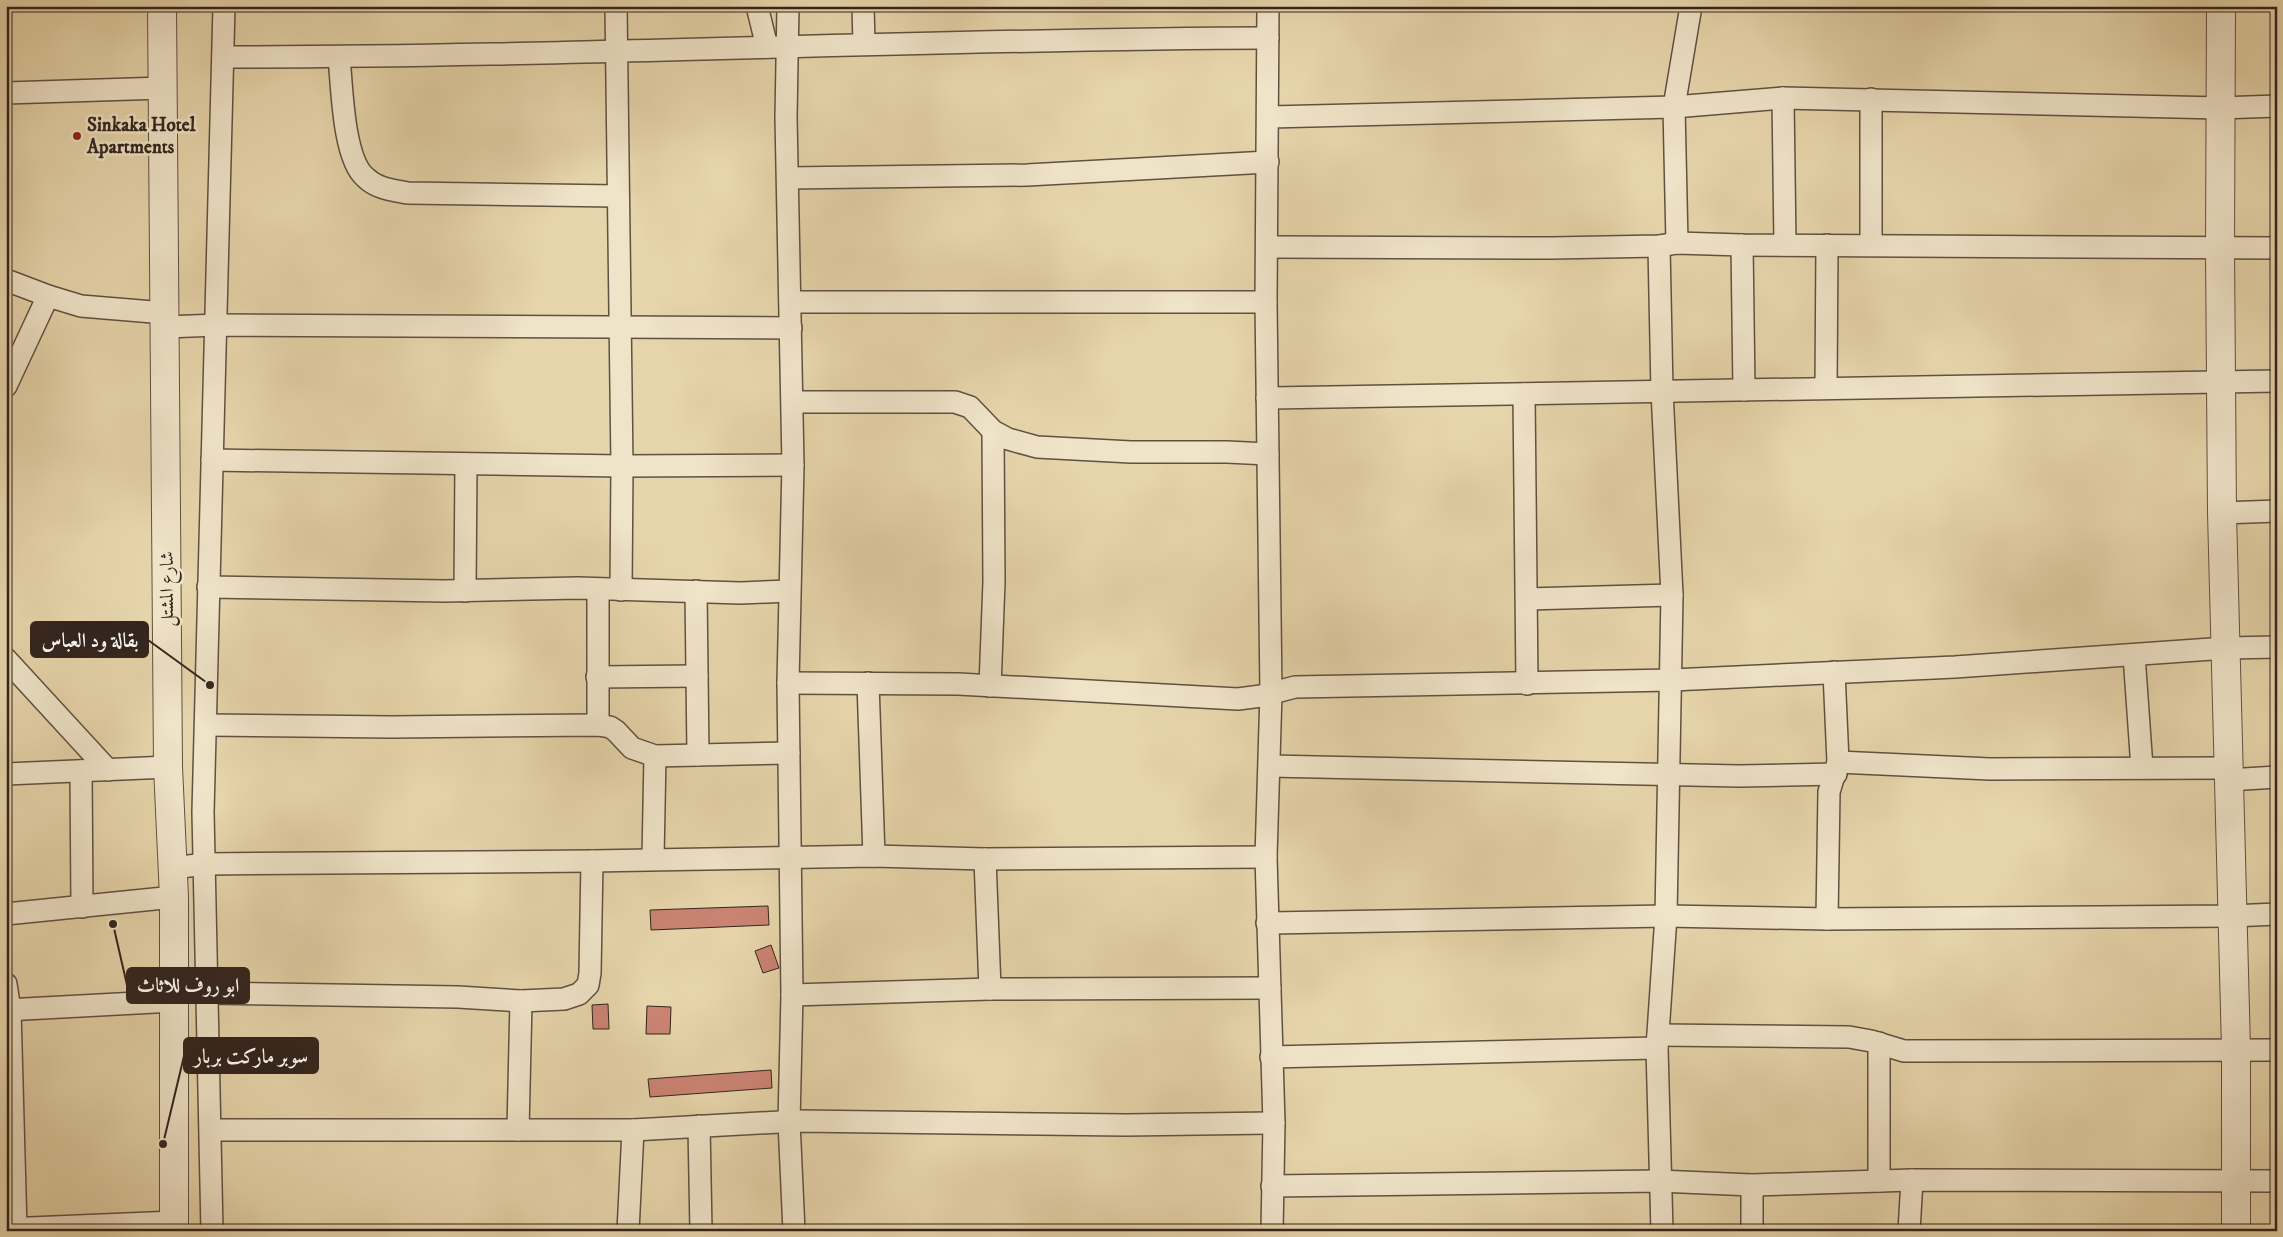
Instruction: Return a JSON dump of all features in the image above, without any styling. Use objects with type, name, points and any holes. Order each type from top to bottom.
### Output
[{"type":"street","name":"شارع المشتل","points":[[162,6],[168,767],[174,897],[174,1227]]},
{"type":"street","points":[[212,1231],[203,812],[224,6]]},
{"type":"street","points":[[616,6],[622,466],[621,590]]},
{"type":"street","points":[[757,6],[767,47]]},
{"type":"street","points":[[788,6],[786,117],[793,402],[793,465],[788,592],[792,995],[789,1122],[794,1231]]},
{"type":"street","points":[[864,6],[864,44]]},
{"type":"street","points":[[1268,6],[1268,246],[1266,302],[1271,693],[1266,857],[1274,1123],[1272,1231]]},
{"type":"street","points":[[1662,1231],[1659,1182],[1657,1041],[1666,916],[1672,680],[1672,595],[1662,391],[1674,108],[1691,6]]},
{"type":"street","points":[[2220,6],[2222,513],[2236,1049],[2236,1231]]},
{"type":"street","points":[[223,57],[616,52],[864,44],[1268,38]]},
{"type":"street","points":[[339,57],[347,137],[354,159],[363,176],[380,188],[408,193],[618,196]]},
{"type":"street","points":[[6,93],[163,88]]},
{"type":"street","points":[[1268,117],[1674,108],[1783,98],[2220,108],[2277,106]]},
{"type":"street","points":[[1783,98],[1785,245]]},
{"type":"street","points":[[1871,99],[1871,245]]},
{"type":"street","points":[[788,178],[1027,175],[1268,162]]},
{"type":"street","points":[[1826,388],[1827,245]]},
{"type":"street","points":[[1268,246],[1871,245],[2277,248]]},
{"type":"street","points":[[1742,246],[1744,390]]},
{"type":"street","points":[[6,280],[81,306],[165,320],[217,325],[791,328]]},
{"type":"street","points":[[6,386],[48,296]]},
{"type":"street","points":[[790,302],[1266,302]]},
{"type":"street","points":[[1267,398],[2277,381]]},
{"type":"street","points":[[1524,394],[1527,684]]},
{"type":"street","points":[[793,402],[955,402],[970,407],[993,431],[1008,439],[1037,447],[1131,452],[1268,454]]},
{"type":"street","points":[[990,686],[994,574],[993,431]]},
{"type":"street","points":[[212,460],[622,466],[793,465]]},
{"type":"street","points":[[465,590],[466,464]]},
{"type":"street","points":[[2222,513],[2277,511]]},
{"type":"street","points":[[208,587],[788,592]]},
{"type":"street","points":[[598,590],[598,725]]},
{"type":"street","points":[[696,592],[698,755]]},
{"type":"street","points":[[1527,599],[1672,595]]},
{"type":"street","points":[[788,683],[990,686],[1197,698],[1251,698],[1295,687],[1672,680],[2134,655],[2226,648],[2277,647]]},
{"type":"street","points":[[2134,655],[2142,768]]},
{"type":"street","points":[[6,659],[108,770]]},
{"type":"street","points":[[1827,918],[1829,792],[1830,782],[1837,768],[1834,672]]},
{"type":"street","points":[[598,677],[697,676]]},
{"type":"street","points":[[868,683],[874,856]]},
{"type":"street","points":[[206,724],[392,727],[598,725],[610,727],[616,731],[632,748],[656,756],[789,753]]},
{"type":"street","points":[[653,858],[656,756]]},
{"type":"street","points":[[1270,766],[1738,776],[1837,768],[2142,768],[2277,777]]},
{"type":"street","points":[[6,774],[168,767]]},
{"type":"street","points":[[82,771],[82,907]]},
{"type":"street","points":[[173,868],[205,864],[592,861],[653,858],[874,856],[985,859],[1266,857]]},
{"type":"street","points":[[985,859],[990,989]]},
{"type":"street","points":[[207,993],[521,1001],[564,999],[579,994],[588,985],[590,973],[592,861]]},
{"type":"street","points":[[6,914],[174,897]]},
{"type":"street","points":[[1267,923],[1666,916],[1827,918],[2232,916],[2277,914]]},
{"type":"street","points":[[6,984],[11,1229],[174,1227]]},
{"type":"street","points":[[792,995],[990,989],[1270,988]]},
{"type":"street","points":[[8,1010],[174,1001]]},
{"type":"street","points":[[518,1130],[521,1001]]},
{"type":"street","points":[[1271,1057],[1657,1041],[1849,1037],[1904,1050],[2277,1050]]},
{"type":"street","points":[[1879,1043],[1879,1181]]},
{"type":"street","points":[[211,1130],[633,1130],[789,1122],[1126,1125],[1274,1123]]},
{"type":"street","points":[[699,1126],[701,1231]]},
{"type":"street","points":[[628,1231],[633,1130]]},
{"type":"street","points":[[1272,1186],[1659,1182],[1752,1185],[1912,1180],[2277,1181]]},
{"type":"street","points":[[1909,1231],[1912,1180]]},
{"type":"street","points":[[1752,1185],[1752,1231]]},
{"type":"building","points":[[768,906],[769,925],[651,930],[650,910]]},
{"type":"building","points":[[771,945],[779,968],[763,973],[755,951]]},
{"type":"building","points":[[608,1004],[609,1029],[593,1029],[592,1005]]},
{"type":"building","points":[[647,1006],[671,1007],[670,1034],[646,1034]]},
{"type":"building","points":[[771,1070],[772,1088],[650,1097],[648,1079]]},
{"type":"place","name":"Sinkaka Hotel Apartments","points":[[77,136]]},
{"type":"place","name":"بقالة ود العباس","points":[[210,685]]},
{"type":"place","name":"ابو روف للاثاث","points":[[113,924]]},
{"type":"place","name":"سوبر ماركت بربار","points":[[163,1144]]}]
